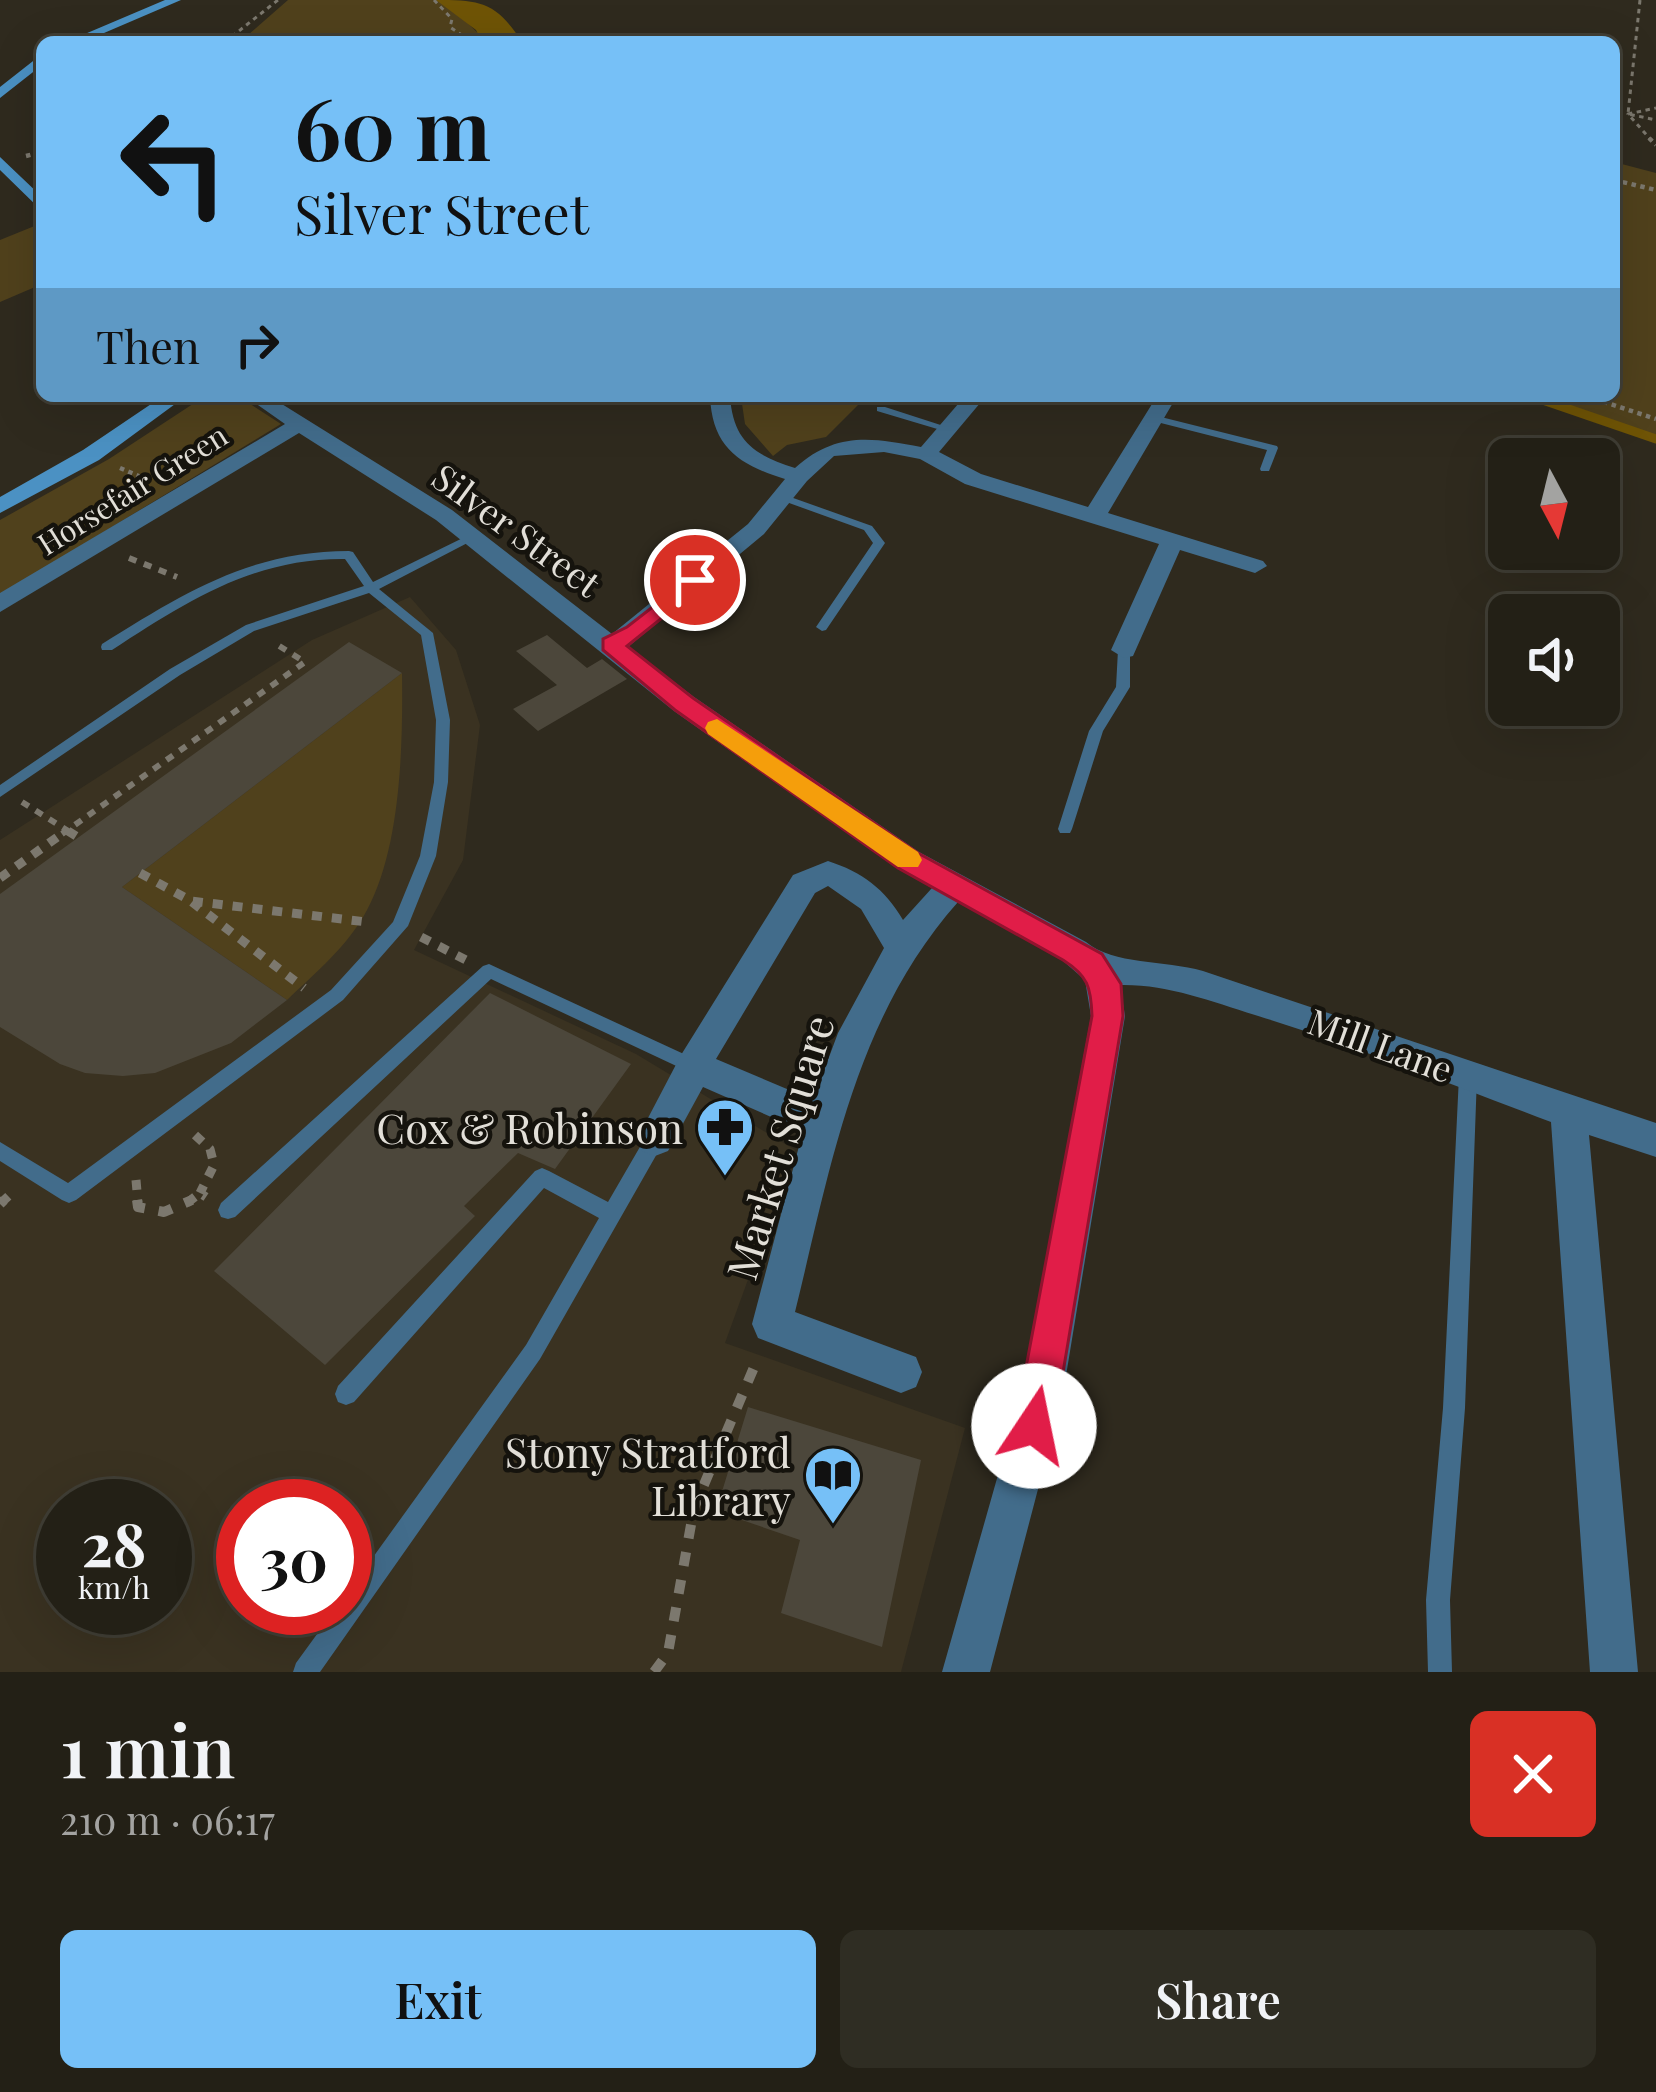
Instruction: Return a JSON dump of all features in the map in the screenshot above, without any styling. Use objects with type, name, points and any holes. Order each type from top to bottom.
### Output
[{"type":"street","points":[[87,36],[175,0]]},
{"type":"street","points":[[0,94],[36,63]]},
{"type":"street","points":[[2,166],[36,200]]},
{"type":"street","name":"Horsefair Green","points":[[0,506],[91,455],[167,402]]},
{"type":"street","name":"Silver Street","points":[[264,402],[473,536],[753,753],[908,860],[1096,968]]},
{"type":"street","points":[[721,402],[731,445],[746,460],[800,476]]},
{"type":"street","points":[[926,454],[970,402]]},
{"type":"street","points":[[1095,515],[1163,402]]},
{"type":"street","name":"Horsefair Green","points":[[0,604],[297,425]]},
{"type":"street","points":[[611,645],[635,632],[756,529],[828,450],[884,446],[926,454],[973,479],[1255,566]]},
{"type":"street","points":[[1124,650],[1173,538]]},
{"type":"street","points":[[655,1139],[804,884],[828,873],[858,884],[883,909],[899,945]]},
{"type":"street","name":"Market Square","points":[[901,1372],[772,1324],[841,1068],[899,945],[953,886]]},
{"type":"street","points":[[966,1672],[1042,1394],[1108,1016],[1096,968]]},
{"type":"street","name":"Mill Lane","points":[[1096,968],[1154,972],[1329,1022],[1570,1114],[1656,1140]]},
{"type":"street","points":[[694,1067],[826,1124]]},
{"type":"street","points":[[1570,1114],[1615,1672]]},
{"type":"lane","points":[[881,409],[948,429]]},
{"type":"lane","points":[[1154,418],[1273,448],[1265,469]]},
{"type":"lane","points":[[782,497],[868,528],[879,543],[822,627]]},
{"type":"lane","points":[[2,791],[250,628],[371,588],[473,536]]},
{"type":"lane","points":[[0,1151],[69,1194],[325,1004],[400,926],[428,856],[441,782],[442,720],[428,633],[371,588],[349,555],[320,552],[263,564],[205,588],[107,647]]},
{"type":"lane","points":[[1065,829],[1096,731],[1123,687],[1124,650]]},
{"type":"lane","points":[[228,1210],[489,971],[694,1067]]},
{"type":"lane","points":[[1440,1672],[1438,1600],[1454,1408],[1468,1076]]},
{"type":"lane","points":[[305,1672],[533,1352],[655,1139]]},
{"type":"lane","points":[[346,1394],[542,1177],[612,1214]]},
{"type":"path","points":[[233,36],[278,0]]},
{"type":"path","points":[[434,0],[452,19],[450,27],[463,36]]},
{"type":"path","points":[[1640,0],[1628,114],[1656,145]]},
{"type":"path","points":[[1628,114],[1656,108]]},
{"type":"path","points":[[1628,114],[1656,120]]},
{"type":"path","points":[[1620,181],[1656,190]]},
{"type":"path","points":[[1604,402],[1656,419]]},
{"type":"path","points":[[91,455],[186,496]]},
{"type":"path","points":[[100,545],[205,588]]},
{"type":"path","points":[[0,878],[305,662],[250,628]]},
{"type":"path","points":[[2,791],[76,836]]},
{"type":"path","points":[[140,873],[190,902],[325,1004]]},
{"type":"path","points":[[190,902],[400,926],[489,971]]},
{"type":"path","points":[[146,1168],[134,1189],[138,1207],[160,1215],[185,1206],[200,1193],[214,1166],[210,1149],[196,1134],[178,1145]]},
{"type":"path","points":[[200,1193],[228,1210]]},
{"type":"path","points":[[654,1672],[668,1653],[694,1508],[772,1324]]},
{"type":"shaded area","points":[[288,0],[444,0],[481,36],[449,33],[247,36]]},
{"type":"shaded area","points":[[436,0],[486,6],[517,36],[479,36]]},
{"type":"shaded area","points":[[1620,164],[1656,173],[1656,439],[1548,402],[1620,402]]},
{"type":"shaded area","points":[[36,225],[36,287],[0,302],[0,240]]},
{"type":"shaded area","points":[[196,402],[247,402],[281,424],[0,595],[0,520],[109,459]]},
{"type":"shaded area","points":[[742,402],[861,402],[826,437],[787,445],[773,456],[745,424]]},
{"type":"shaded area","points":[[410,597],[456,650],[480,725],[463,860],[414,950],[636,1054],[795,1150],[725,1343],[965,1428],[901,1672],[0,1672],[0,840],[312,640]]},
{"type":"shaded area","points":[[402,673],[398,795],[378,885],[351,935],[287,1000],[122,887]]},
{"type":"building","points":[[547,635],[587,668],[602,659],[627,679],[538,731],[513,709],[557,685],[516,651]]},
{"type":"building","points":[[349,642],[402,673],[122,887],[287,1000],[231,1043],[155,1073],[85,1073],[60,1064],[0,1027],[0,894]]},
{"type":"building","points":[[490,993],[631,1064],[555,1169],[518,1153],[464,1206],[475,1216],[325,1365],[214,1271]]},
{"type":"building","name":"Stony Stratford Library","points":[[748,1407],[921,1460],[882,1647],[781,1613],[800,1540],[716,1511]]},
{"type":"waterway","points":[[1548,402],[1656,439]]},
{"type":"slow traffic","points":[[717,728],[908,860]]},
{"type":"place","name":"Cox & Robinson","points":[[725,1178]]},
{"type":"place","name":"Stony Stratford Library","points":[[833,1526]]},
{"type":"route","points":[[695,580],[635,632],[611,645],[684,704],[908,860],[1073,951],[1091,963],[1106,984],[1108,1016],[1034,1426]]}]
